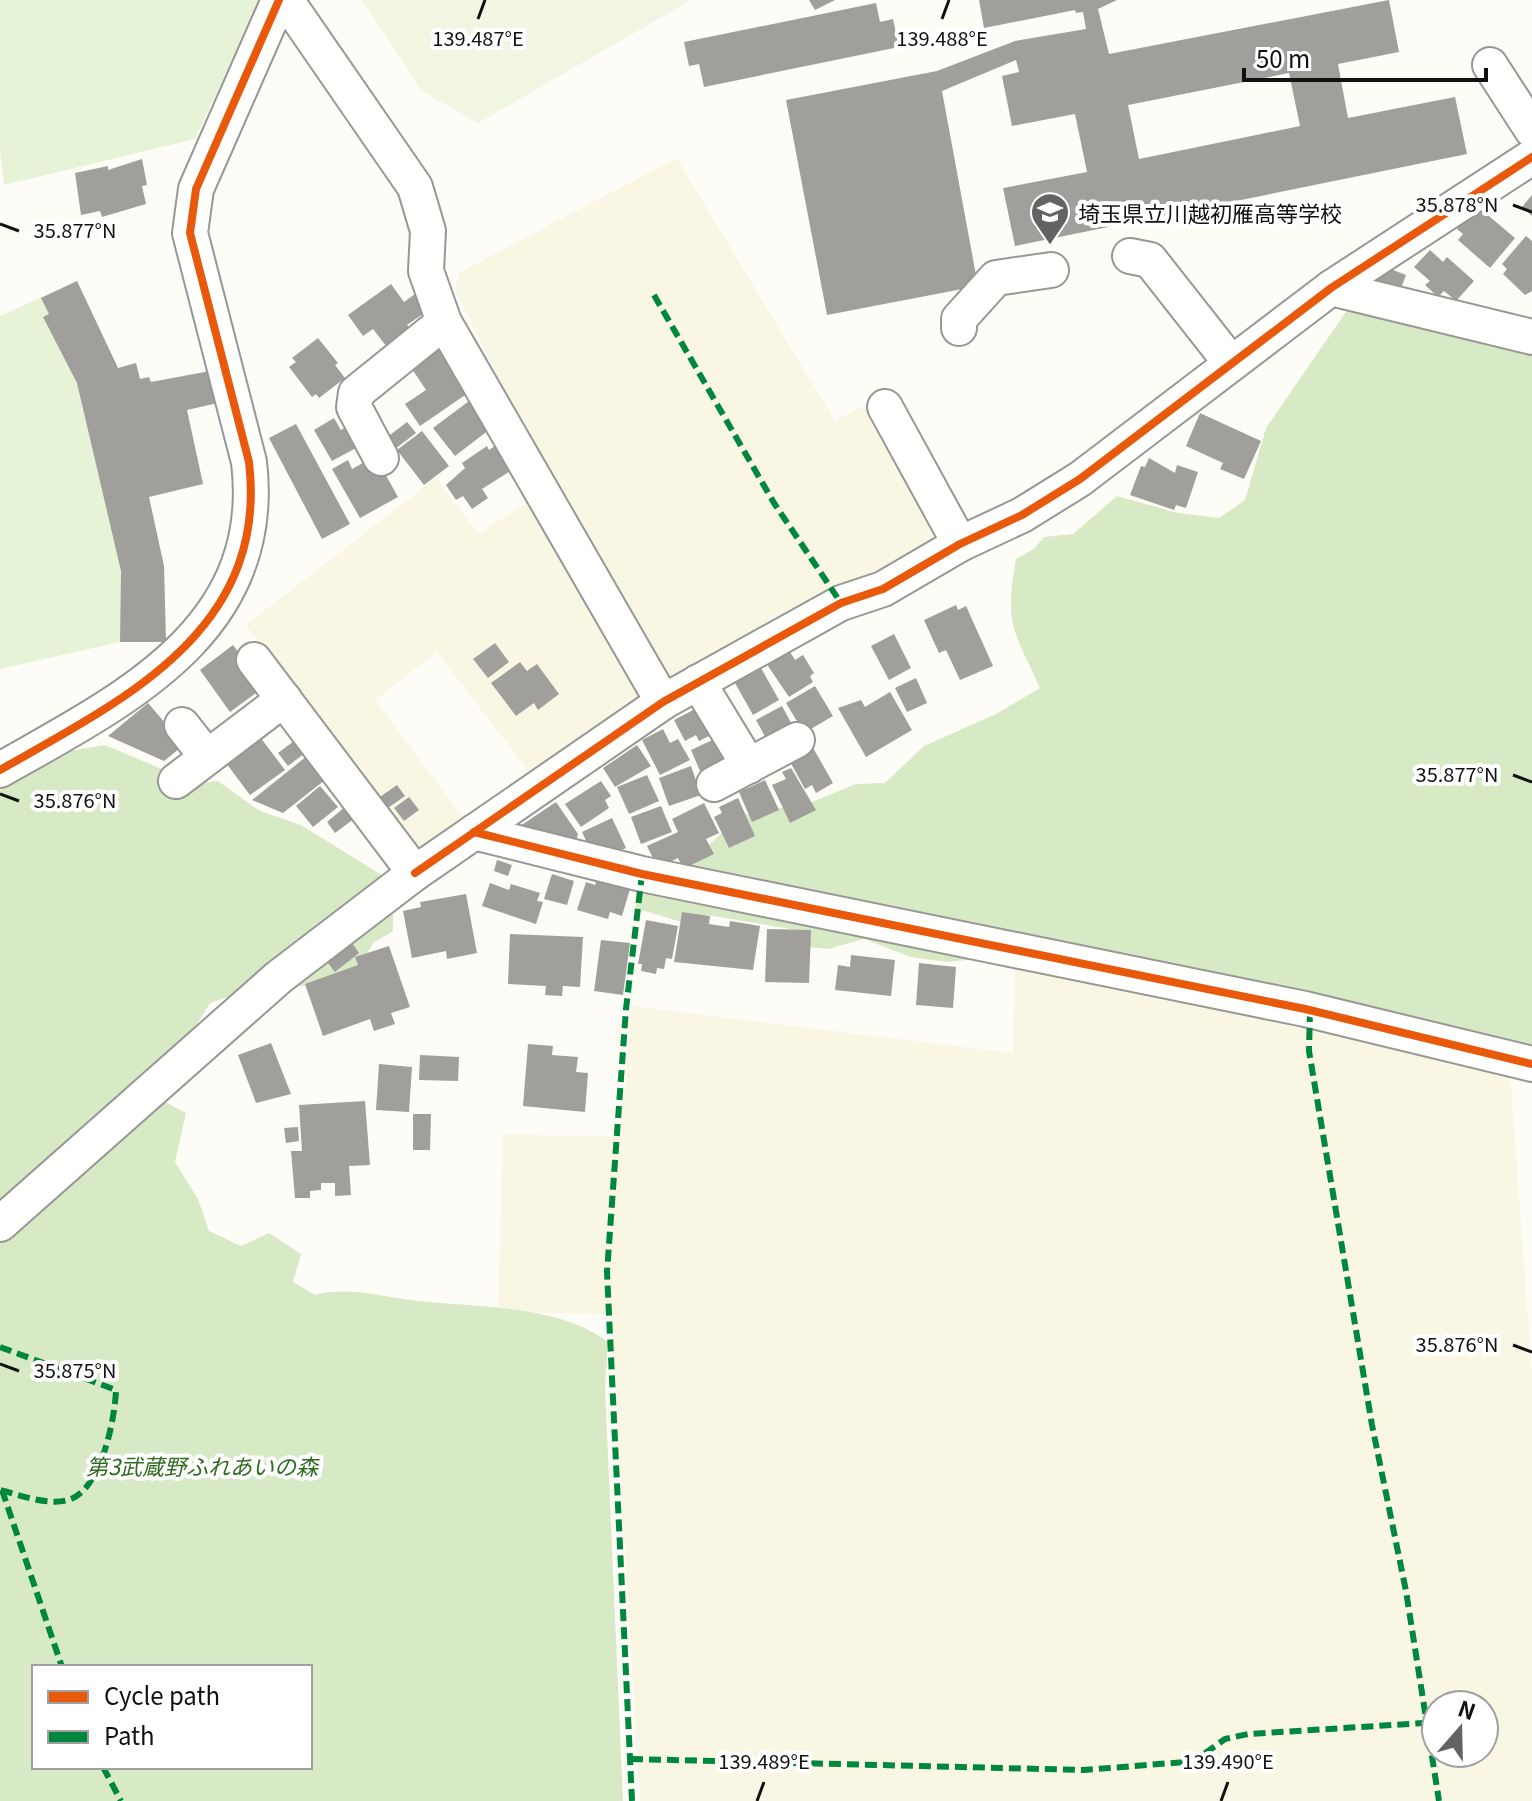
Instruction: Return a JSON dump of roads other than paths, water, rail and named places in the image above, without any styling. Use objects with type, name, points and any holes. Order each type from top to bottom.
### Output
[{"type":"street","points":[[0,770],[104,708],[183,649],[220,607],[246,550],[254,497],[249,462],[190,233],[190,217],[196,189],[279,0]]},
{"type":"street","points":[[286,0],[415,187],[428,231],[426,271],[444,322],[663,702]]},
{"type":"street","points":[[1490,65],[1532,130]]},
{"type":"street","points":[[0,1224],[279,977],[415,873],[663,702],[841,603],[883,589],[960,544],[1022,515],[1080,479],[1331,288],[1532,157]]},
{"type":"street","points":[[1130,256],[1150,260],[1231,363]]},
{"type":"street","points":[[959,328],[959,319],[996,278],[1051,270]]},
{"type":"street","points":[[1331,288],[1532,337]]},
{"type":"street","points":[[381,458],[354,407],[356,393],[444,322]]},
{"type":"street","points":[[885,407],[960,544]]},
{"type":"street","points":[[254,660],[415,873]]},
{"type":"street","points":[[698,682],[749,766]]},
{"type":"street","points":[[176,781],[284,699]]},
{"type":"street","points":[[182,725],[207,757]]},
{"type":"street","points":[[714,784],[797,740]]},
{"type":"street","points":[[474,832],[642,874],[1305,1009],[1532,1064]]},
{"type":"place","name":"埼玉県立川越初雁高等学校","points":[[1050,246]]},
{"type":"park label","name":"第3武蔵野ふれあいの森","points":[[202,1465]]}]
